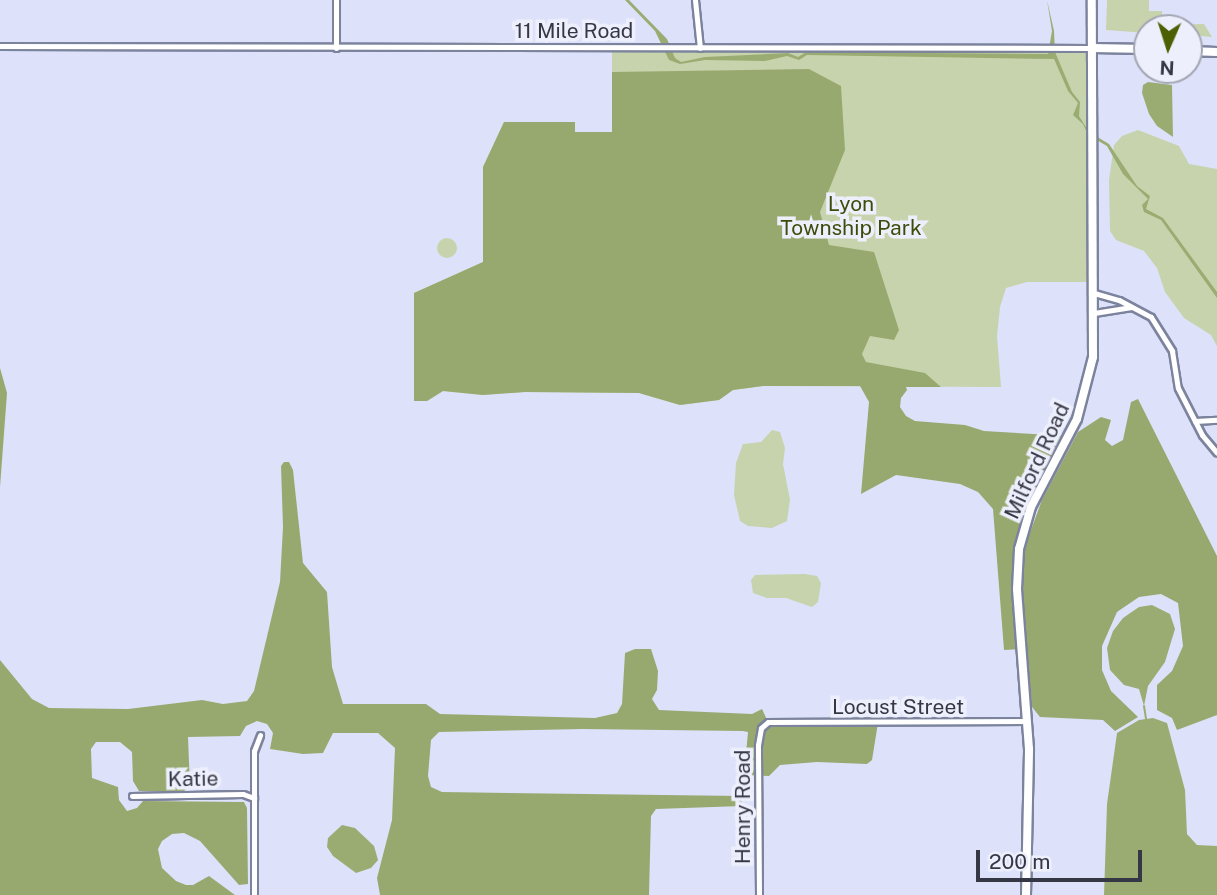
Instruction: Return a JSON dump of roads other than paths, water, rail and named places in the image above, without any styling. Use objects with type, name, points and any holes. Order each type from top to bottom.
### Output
[{"type":"street","points":[[335,48],[336,0]]},
{"type":"street","points":[[695,0],[700,48]]},
{"type":"street","name":"Milford Road","points":[[1026,895],[1027,721],[1017,589],[1019,549],[1031,507],[1084,402],[1092,366],[1092,0]]},
{"type":"street","name":"11 Mile Road","points":[[0,46],[1133,49]]},
{"type":"street","points":[[1094,293],[1151,317],[1161,330],[1172,351],[1178,388],[1195,421],[1217,453]]},
{"type":"street","points":[[1094,313],[1132,307]]},
{"type":"street","points":[[1195,421],[1217,420]]},
{"type":"street","name":"Locust Street","points":[[768,722],[1027,721]]},
{"type":"street","name":"Henry Road","points":[[759,895],[758,745],[761,729],[768,722]]},
{"type":"street","points":[[254,895],[254,751],[260,735]]},
{"type":"street","name":"Katie","points":[[132,796],[243,794],[254,798]]},
{"type":"waterway","points":[[1144,706],[1146,719]]},
{"type":"park label","name":"Lyon Township Park","points":[[851,216]]}]
